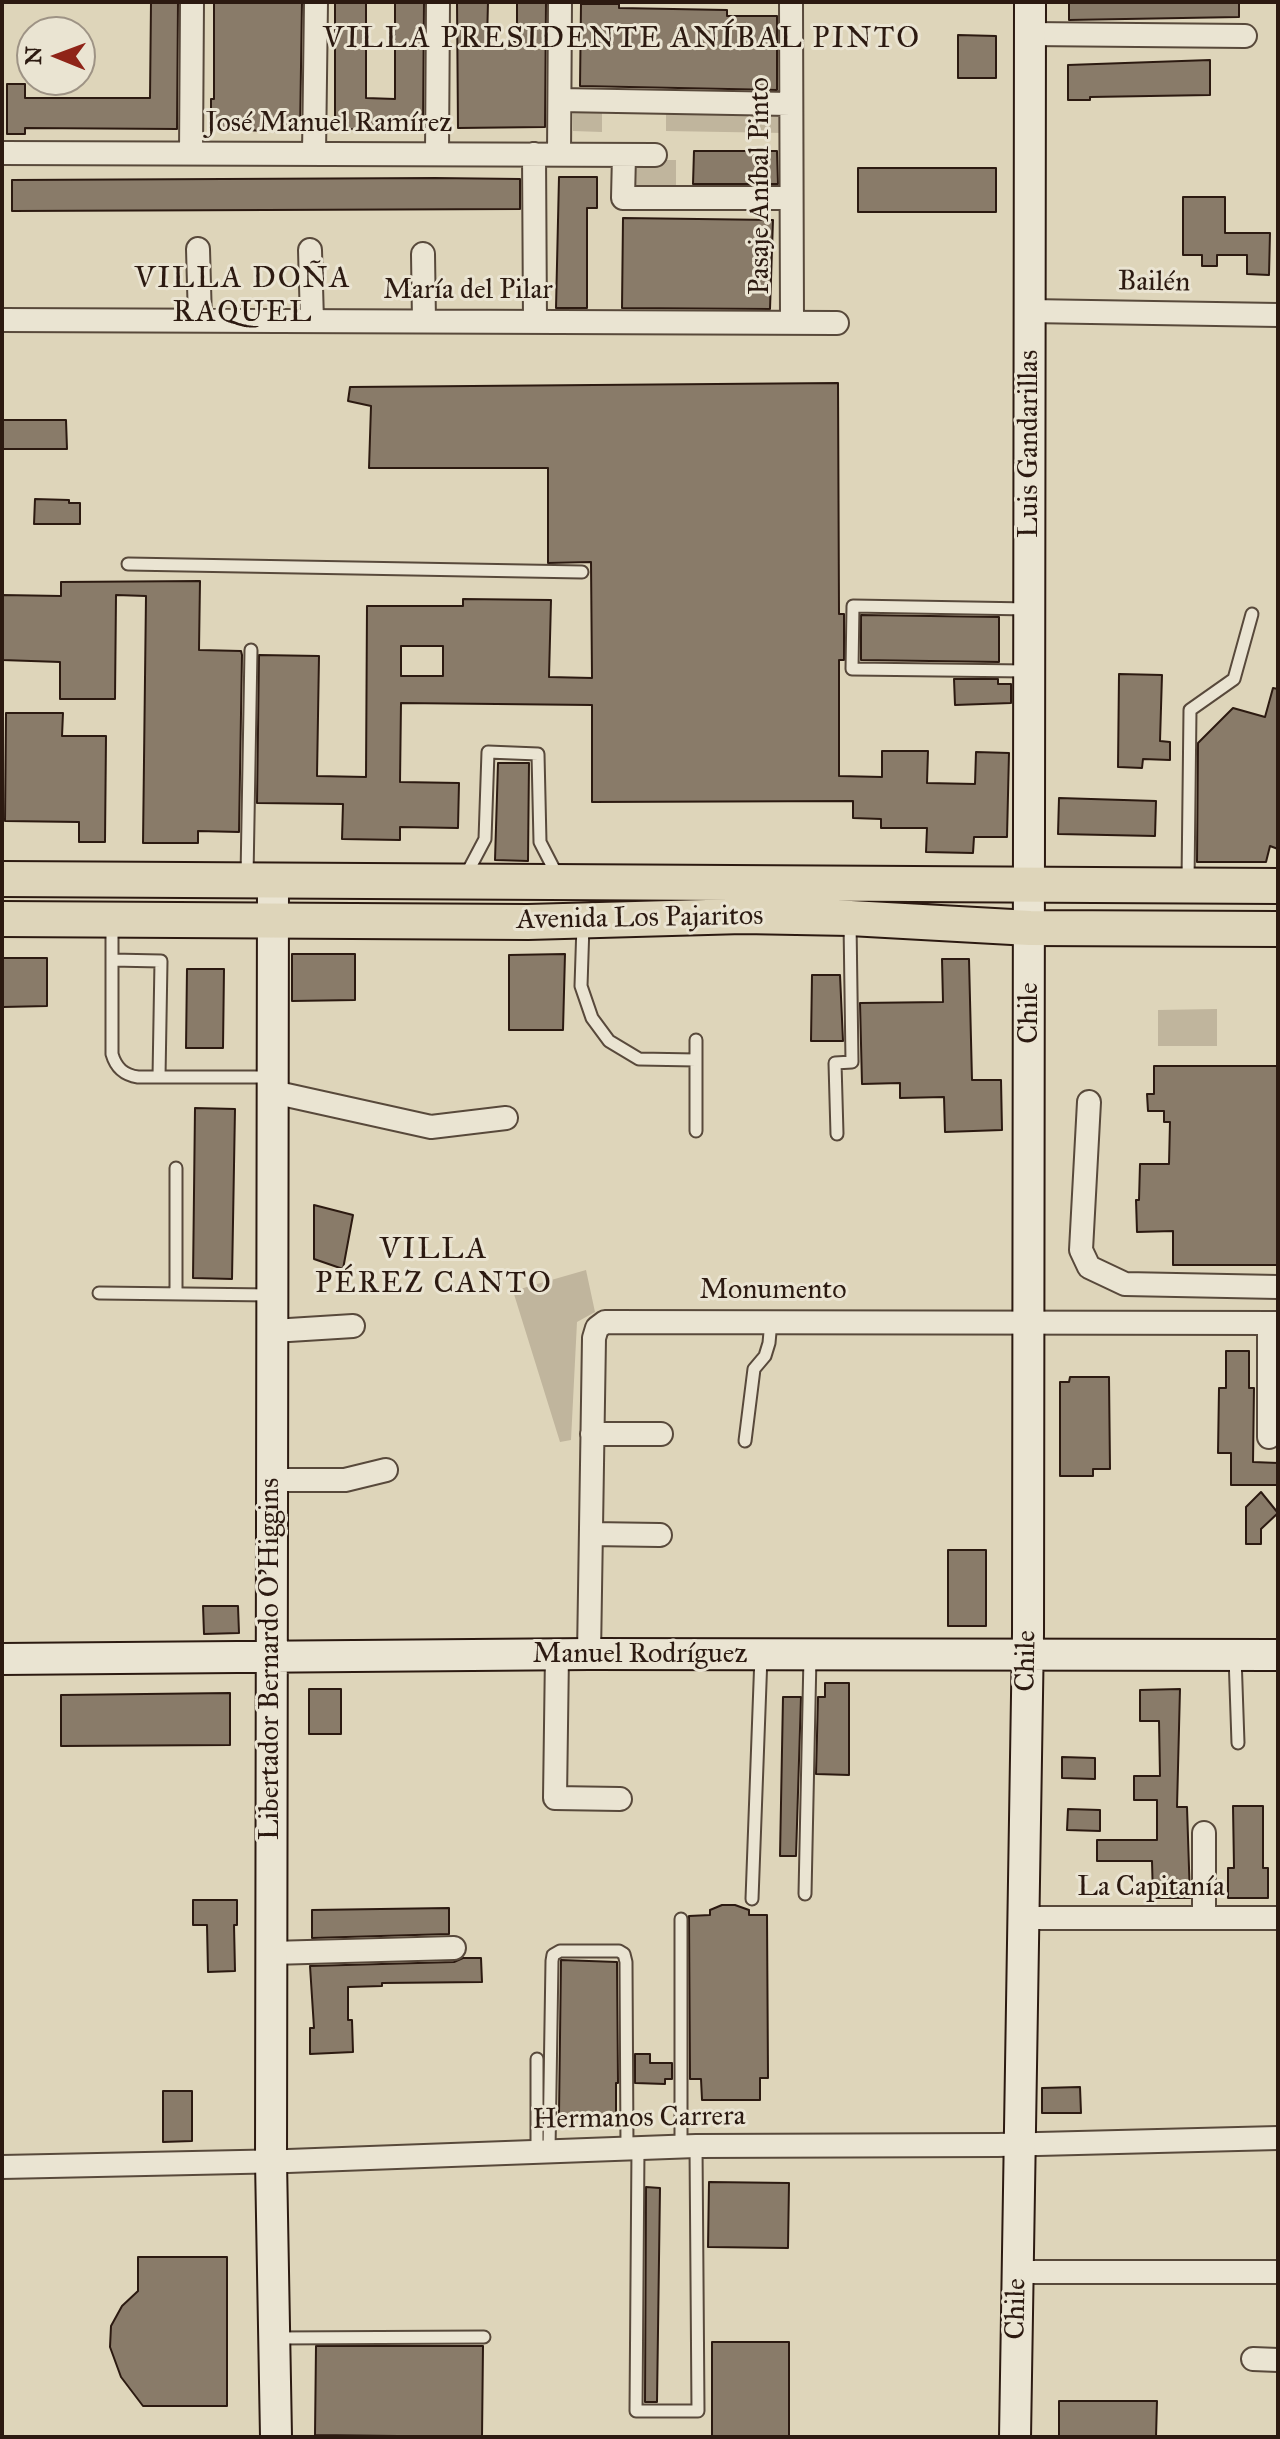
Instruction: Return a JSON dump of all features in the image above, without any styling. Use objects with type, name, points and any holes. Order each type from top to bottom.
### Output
[{"type":"main road","name":"Avenida Los Pajaritos","points":[[2,879],[1278,886]]},
{"type":"main road","name":"Avenida Los Pajaritos","points":[[2,919],[583,921],[704,916],[850,918],[1030,928],[1278,929]]},
{"type":"street","points":[[191,153],[192,2]]},
{"type":"street","points":[[314,154],[316,2]]},
{"type":"street","points":[[437,154],[438,2]]},
{"type":"street","points":[[559,154],[560,2]]},
{"type":"street","name":"Pasaje Aníbal Pinto","points":[[791,2],[792,322]]},
{"type":"street","name":"Luis Gandarillas","points":[[1029,885],[1030,2]]},
{"type":"street","points":[[1030,34],[1245,36]]},
{"type":"street","points":[[560,100],[790,104]]},
{"type":"street","name":"José Manuel Ramírez","points":[[2,153],[655,155]]},
{"type":"street","points":[[534,154],[535,322]]},
{"type":"street","points":[[624,155],[623,198],[790,198]]},
{"type":"street","points":[[198,249],[200,320]]},
{"type":"street","points":[[310,250],[312,321]]},
{"type":"street","points":[[423,254],[424,321]]},
{"type":"street","name":"Bailén","points":[[1029,311],[1278,315]]},
{"type":"street","name":"María del Pilar","points":[[2,320],[837,323]]},
{"type":"street","name":"Libertador Bernardo O'Higgins","points":[[260,881],[273,922],[271,2161],[276,2437]]},
{"type":"street","name":"Chile","points":[[1015,2437],[1028,1656],[1029,885]]},
{"type":"street","points":[[273,1084],[431,1127],[506,1118]]},
{"type":"street","points":[[1089,1102],[1081,1250],[1089,1267],[1125,1284],[1278,1287]]},
{"type":"street","name":"Monumento","points":[[620,1799],[562,1798],[573,1654],[591,1534],[594,1338],[600,1325],[610,1320],[1274,1323]]},
{"type":"street","points":[[1269,1437],[1274,1323]]},
{"type":"street","points":[[273,1331],[353,1326]]},
{"type":"street","points":[[592,1434],[661,1434]]},
{"type":"street","points":[[272,1480],[345,1480],[386,1470]]},
{"type":"street","points":[[591,1534],[660,1535]]},
{"type":"street","name":"Manuel Rodríguez","points":[[2,1659],[573,1654],[1278,1655]]},
{"type":"street","points":[[1204,1833],[1204,1918]]},
{"type":"street","name":"La Capitanía","points":[[1023,1918],[1278,1918]]},
{"type":"street","points":[[271,1953],[454,1948]]},
{"type":"street","name":"Hermanos Carrera","points":[[2,2167],[689,2146],[1019,2145],[1278,2138]]},
{"type":"street","points":[[1018,2272],[1278,2272]]},
{"type":"street","points":[[1253,2359],[1278,2360]]},
{"type":"lane","points":[[128,564],[582,572]]},
{"type":"lane","points":[[1030,609],[853,606],[852,669],[1030,672]]},
{"type":"lane","points":[[1188,886],[1190,710],[1234,679],[1252,614]]},
{"type":"lane","points":[[251,650],[260,881]]},
{"type":"lane","points":[[463,883],[485,839],[488,752],[538,754],[540,842],[561,883]]},
{"type":"lane","points":[[837,1134],[835,1063],[852,1062],[850,918]]},
{"type":"lane","points":[[112,920],[114,1061],[123,1073],[130,1076],[273,1084]]},
{"type":"lane","points":[[583,921],[581,986],[592,1018],[609,1041],[639,1059],[696,1060]]},
{"type":"lane","points":[[112,960],[161,961],[159,1077]]},
{"type":"lane","points":[[696,1040],[696,1131]]},
{"type":"lane","points":[[176,1168],[176,1294]]},
{"type":"lane","points":[[99,1293],[273,1295]]},
{"type":"lane","points":[[745,1441],[754,1369],[765,1356],[771,1321]]},
{"type":"lane","points":[[752,1899],[761,1655]]},
{"type":"lane","points":[[805,1894],[810,1655]]},
{"type":"lane","points":[[1235,1656],[1238,1743]]},
{"type":"lane","points":[[543,2150],[553,1955],[560,1951],[619,1951],[624,1954],[632,2148],[636,2411],[698,2411],[681,1919]]},
{"type":"lane","points":[[537,2059],[543,2150]]},
{"type":"lane","points":[[276,2338],[484,2337]]},
{"type":"shaded area","points":[[573,108],[602,109],[602,132],[573,131]]},
{"type":"shaded area","points":[[666,110],[784,112],[784,133],[666,131]]},
{"type":"shaded area","points":[[635,160],[676,160],[676,190],[635,189]]},
{"type":"shaded area","points":[[1217,1009],[1217,1046],[1158,1046],[1158,1010]]},
{"type":"shaded area","points":[[586,1270],[595,1312],[577,1322],[571,1440],[560,1442],[513,1291]]},
{"type":"building","points":[[151,2],[178,2],[177,129],[25,128],[25,134],[7,134],[7,84],[16,84],[16,96],[25,98],[150,98]]},
{"type":"building","points":[[214,2],[302,2],[300,132],[211,129]]},
{"type":"building","points":[[335,2],[366,2],[366,98],[395,99],[395,2],[424,2],[423,130],[335,129]]},
{"type":"building","points":[[457,2],[488,2],[487,42],[517,42],[517,2],[546,2],[545,127],[458,128]]},
{"type":"building","points":[[1069,2],[1239,2],[1239,17],[1069,20]]},
{"type":"building","points":[[581,4],[619,4],[619,8],[727,10],[727,16],[777,16],[777,90],[580,86]]},
{"type":"building","points":[[958,35],[996,36],[996,78],[958,78]]},
{"type":"building","points":[[1210,60],[1210,95],[1068,100],[1068,65]]},
{"type":"building","points":[[694,151],[777,151],[778,184],[693,184]]},
{"type":"building","points":[[858,168],[996,168],[996,212],[858,212]]},
{"type":"building","points":[[559,177],[597,177],[597,208],[587,208],[587,308],[556,308]]},
{"type":"building","points":[[520,179],[520,209],[12,211],[12,180]]},
{"type":"building","points":[[1183,197],[1225,197],[1225,233],[1270,233],[1269,275],[1247,274],[1247,255],[1217,255],[1217,266],[1202,266],[1202,255],[1183,255]]},
{"type":"building","points":[[623,218],[773,220],[770,309],[622,308]]},
{"type":"building","points":[[838,383],[839,614],[844,614],[844,660],[839,660],[839,776],[882,777],[882,751],[928,751],[927,783],[975,784],[976,752],[1009,753],[1007,837],[974,837],[973,853],[926,852],[927,828],[881,828],[881,819],[853,818],[853,801],[592,802],[592,705],[401,703],[400,782],[459,783],[458,828],[400,827],[400,840],[342,839],[343,804],[257,803],[259,655],[319,656],[317,776],[366,777],[367,606],[463,606],[463,599],[551,600],[549,677],[592,678],[591,562],[548,563],[548,468],[369,468],[371,406],[348,401],[350,387]],"holes":[[[401,646],[443,646],[443,676],[401,676]]]},
{"type":"building","points":[[2,420],[66,420],[67,449],[3,449]]},
{"type":"building","points":[[35,499],[80,503],[80,524],[34,524]]},
{"type":"building","points":[[200,581],[199,650],[241,651],[242,655],[239,832],[198,831],[198,843],[143,843],[146,596],[116,595],[115,699],[60,699],[60,662],[2,660],[2,595],[61,596],[61,582]]},
{"type":"building","points":[[861,615],[999,617],[999,662],[861,660]]},
{"type":"building","points":[[1119,674],[1162,675],[1160,741],[1170,742],[1170,760],[1143,759],[1142,768],[1118,767]]},
{"type":"building","points":[[954,679],[998,679],[998,684],[1011,684],[1011,703],[955,705]]},
{"type":"building","points":[[1273,688],[1278,689],[1278,849],[1270,846],[1266,862],[1197,862],[1198,743],[1233,708],[1265,717]]},
{"type":"building","points":[[6,713],[63,713],[62,736],[106,736],[105,842],[79,842],[79,822],[5,821]]},
{"type":"building","points":[[498,763],[529,763],[528,861],[495,860]]},
{"type":"building","points":[[1059,798],[1156,801],[1155,836],[1058,834]]},
{"type":"building","points":[[292,954],[355,954],[355,1000],[292,1001]]},
{"type":"building","points":[[565,954],[563,1030],[509,1030],[509,955]]},
{"type":"building","points":[[2,958],[47,958],[47,1006],[3,1007]]},
{"type":"building","points":[[942,959],[969,959],[972,1080],[1001,1080],[1002,1130],[945,1132],[944,1097],[900,1098],[900,1083],[862,1084],[860,1003],[943,1002]]},
{"type":"building","points":[[187,969],[224,969],[223,1048],[186,1048]]},
{"type":"building","points":[[812,975],[840,975],[843,1041],[811,1041]]},
{"type":"building","points":[[1154,1066],[1278,1066],[1278,1265],[1173,1265],[1173,1231],[1137,1232],[1136,1200],[1139,1200],[1140,1164],[1169,1164],[1170,1122],[1164,1122],[1164,1111],[1148,1111],[1147,1094],[1154,1094]]},
{"type":"building","points":[[195,1108],[235,1109],[232,1279],[193,1278]]},
{"type":"building","points":[[314,1205],[353,1215],[343,1269],[314,1259]]},
{"type":"building","points":[[1226,1351],[1249,1351],[1249,1388],[1254,1388],[1253,1462],[1278,1463],[1278,1485],[1231,1485],[1231,1453],[1218,1453],[1219,1388],[1226,1388]]},
{"type":"building","points":[[1070,1377],[1109,1377],[1110,1469],[1093,1469],[1093,1476],[1060,1476],[1060,1382],[1069,1382]]},
{"type":"building","points":[[1261,1492],[1278,1513],[1261,1529],[1261,1544],[1246,1544],[1246,1507]]},
{"type":"building","points":[[948,1550],[986,1550],[986,1626],[948,1626]]},
{"type":"building","points":[[203,1606],[238,1606],[239,1633],[204,1634]]},
{"type":"building","points":[[825,1683],[849,1683],[849,1775],[816,1774],[818,1697],[825,1697]]},
{"type":"building","points":[[309,1689],[341,1689],[341,1734],[309,1734]]},
{"type":"building","points":[[1180,1689],[1177,1807],[1187,1807],[1190,1898],[1153,1898],[1152,1861],[1097,1861],[1097,1840],[1157,1840],[1157,1800],[1134,1800],[1134,1776],[1160,1776],[1159,1721],[1140,1721],[1140,1690]]},
{"type":"building","points":[[230,1693],[230,1745],[61,1746],[61,1695]]},
{"type":"building","points":[[783,1697],[801,1697],[796,1856],[780,1856]]},
{"type":"building","points":[[1062,1757],[1095,1758],[1095,1779],[1062,1778]]},
{"type":"building","points":[[1233,1806],[1263,1806],[1263,1868],[1268,1868],[1268,1898],[1228,1898],[1228,1868],[1234,1868]]},
{"type":"building","points":[[1068,1809],[1100,1810],[1100,1831],[1067,1830]]},
{"type":"building","points":[[193,1900],[237,1900],[235,1971],[208,1972],[207,1925],[193,1925]]},
{"type":"building","points":[[722,1905],[749,1910],[749,1915],[767,1915],[768,2078],[760,2078],[760,2100],[702,2100],[701,2079],[690,2079],[689,1916],[710,1915],[710,1910]]},
{"type":"building","points":[[449,1908],[449,1934],[312,1938],[312,1910]]},
{"type":"building","points":[[463,1958],[481,1958],[482,1982],[382,1983],[382,1986],[348,1987],[348,2020],[352,2020],[353,2052],[310,2054],[310,2028],[314,2028],[310,1966],[454,1962]]},
{"type":"building","points":[[561,1960],[617,1962],[616,2114],[559,2114]]},
{"type":"building","points":[[635,2054],[650,2054],[650,2063],[672,2063],[672,2079],[665,2079],[665,2084],[635,2083]]},
{"type":"building","points":[[1080,2087],[1081,2113],[1042,2113],[1042,2088]]},
{"type":"building","points":[[163,2091],[192,2091],[192,2141],[163,2142]]},
{"type":"building","points":[[709,2182],[789,2183],[788,2248],[708,2247]]},
{"type":"building","points":[[646,2187],[660,2188],[657,2402],[645,2402]]},
{"type":"building","points":[[138,2257],[227,2257],[227,2406],[143,2406],[121,2377],[110,2347],[111,2326],[122,2306],[138,2291]]},
{"type":"building","points":[[712,2342],[789,2342],[789,2437],[712,2437]]},
{"type":"building","points":[[316,2346],[483,2346],[482,2437],[315,2435]]},
{"type":"building","points":[[1059,2401],[1157,2401],[1156,2437],[1059,2437]]},
{"type":"district","name":"VILLA PRESIDENTE ANÍBAL PINTO","points":[[622,40]]},
{"type":"district","name":"VILLA DOÑA RAQUEL","points":[[243,297]]},
{"type":"district","name":"VILLA PÉREZ CANTO","points":[[434,1268]]}]
